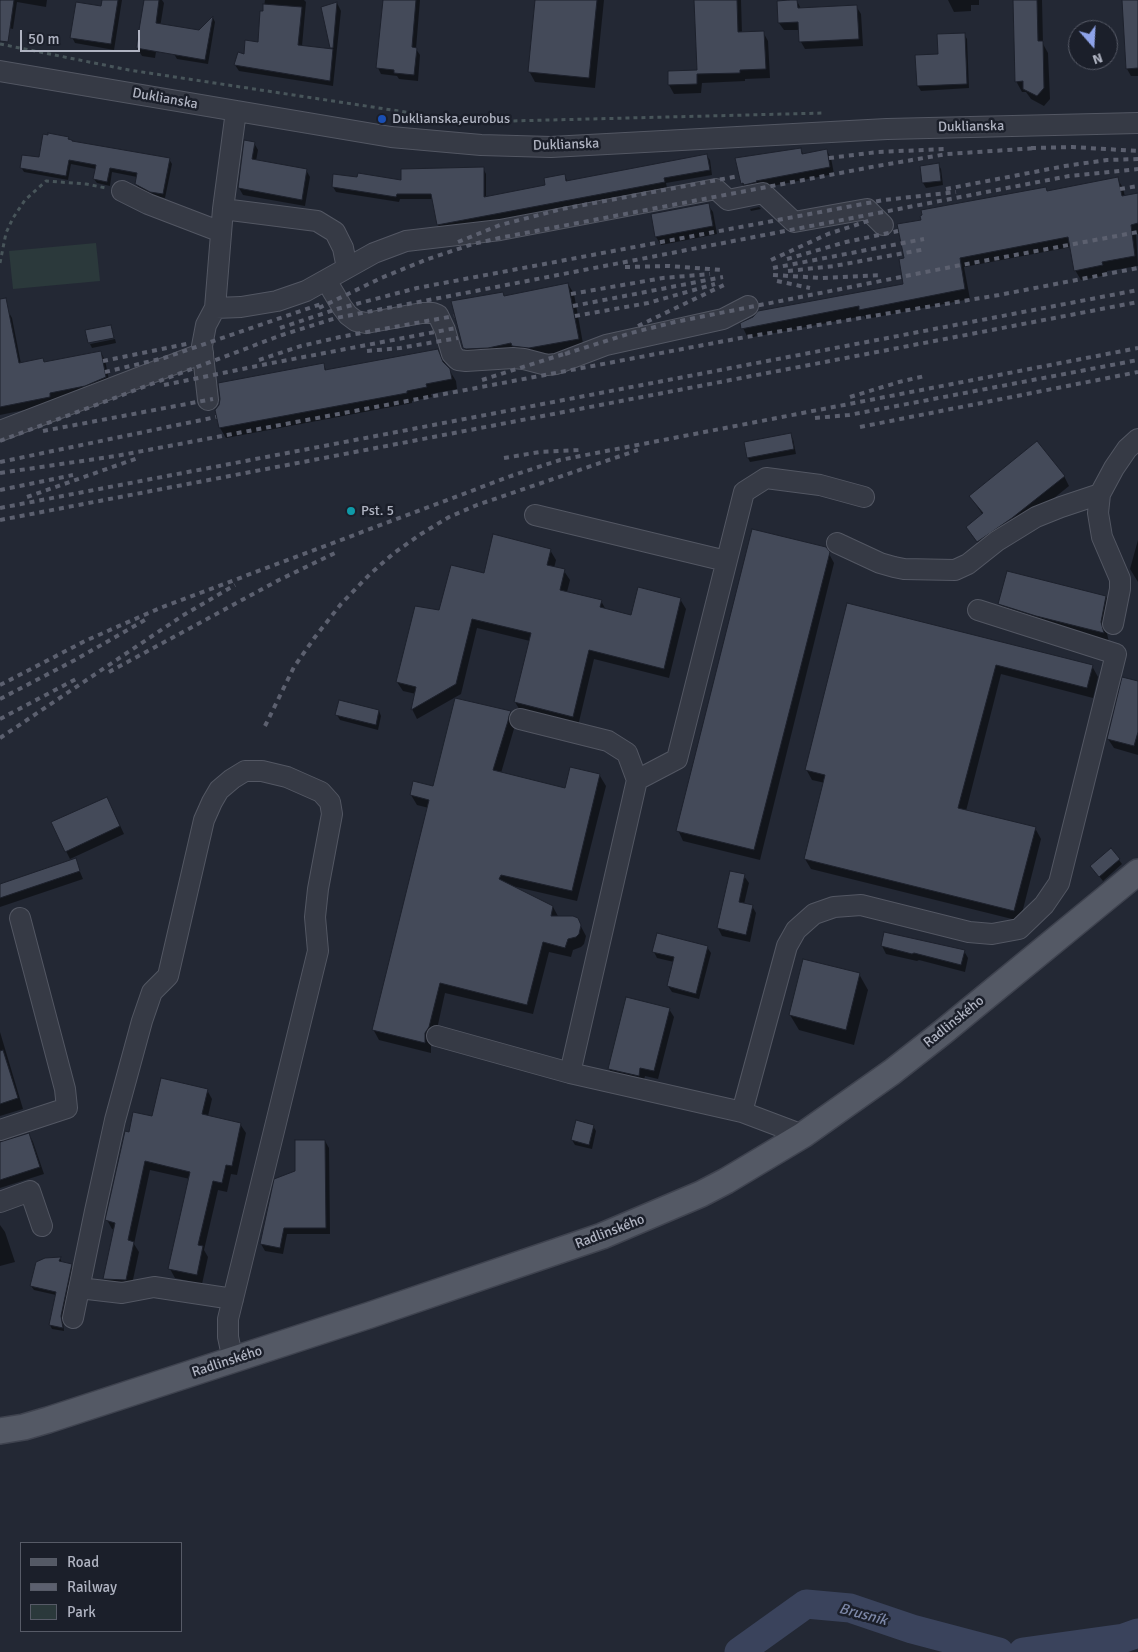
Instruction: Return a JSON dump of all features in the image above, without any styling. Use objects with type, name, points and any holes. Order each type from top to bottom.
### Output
[{"type":"main road","name":"Radlinského","points":[[0,1431],[48,1420],[602,1236],[701,1194],[802,1135],[892,1072],[1138,872]]},
{"type":"street","name":"Duklianska","points":[[0,71],[329,128],[423,141],[481,145],[551,147],[887,129],[1138,123]]},
{"type":"street","points":[[208,400],[203,353],[206,325],[215,308],[223,209],[236,112]]},
{"type":"street","points":[[215,308],[241,307],[277,301],[306,291],[374,253],[406,241],[500,230],[716,189],[728,200],[763,193],[794,222],[867,209],[883,224]]},
{"type":"street","points":[[122,191],[165,211],[221,232]]},
{"type":"street","points":[[223,209],[317,221],[335,232],[343,248],[347,268]]},
{"type":"street","points":[[326,280],[342,307],[356,321],[366,323],[422,313],[438,314],[452,354],[458,360],[466,361],[513,358],[546,365],[556,364],[606,345],[723,319],[748,306]]},
{"type":"street","points":[[0,432],[203,353]]},
{"type":"street","points":[[1113,624],[1120,589],[1120,579],[1102,537],[1098,512],[1100,494],[1114,468],[1128,448],[1138,439]]},
{"type":"street","points":[[637,780],[678,759],[744,492],[766,478],[820,485],[864,497]]},
{"type":"street","points":[[837,543],[880,563],[894,567],[904,569],[955,570],[968,564],[997,541],[1036,517],[1100,494]]},
{"type":"street","points":[[534,515],[726,561]]},
{"type":"street","points":[[742,1112],[787,946],[796,930],[814,914],[834,907],[861,905],[969,932],[992,934],[1019,929],[1044,906],[1059,883],[1116,654],[978,610]]},
{"type":"street","points":[[520,719],[608,741],[627,752],[637,780],[570,1073]]},
{"type":"street","points":[[73,1318],[115,1120],[142,1021],[152,992],[168,976],[204,820],[219,790],[232,778],[245,771],[262,771],[287,777],[321,792],[330,802],[332,814],[318,889],[315,917],[318,951],[228,1319],[228,1337],[233,1360]]},
{"type":"street","points":[[0,1130],[67,1108],[66,1089],[20,918]]},
{"type":"street","points":[[437,1036],[570,1073],[742,1112],[802,1135]]},
{"type":"street","points":[[0,1202],[30,1191],[42,1226]]},
{"type":"street","points":[[80,1288],[122,1293],[154,1287],[233,1299]]},
{"type":"path","points":[[0,44],[129,70],[471,122],[831,113]]},
{"type":"path","points":[[0,264],[6,234],[13,218],[25,200],[46,181],[86,184],[122,191]]},
{"type":"green space","points":[[96,243],[100,281],[13,289],[9,251]]},
{"type":"building","points":[[0,0],[14,0],[8,42],[0,41]]},
{"type":"building","points":[[102,0],[118,0],[111,44],[70,38],[76,2],[101,6]]},
{"type":"building","points":[[144,0],[159,0],[156,23],[199,30],[213,16],[205,60],[136,48]]},
{"type":"building","points":[[383,0],[416,0],[412,47],[417,48],[414,75],[394,73],[394,70],[376,68]]},
{"type":"building","points":[[535,0],[597,0],[589,78],[528,72]]},
{"type":"building","points":[[694,0],[737,0],[738,32],[764,31],[766,69],[740,70],[740,73],[697,74],[697,84],[668,85],[668,71],[697,70]]},
{"type":"building","points":[[797,0],[798,8],[857,5],[859,39],[799,42],[798,22],[778,23],[777,1]]},
{"type":"building","points":[[1013,0],[1037,0],[1038,41],[1043,41],[1044,88],[1037,96],[1023,89],[1023,81],[1015,82]]},
{"type":"building","points":[[1122,0],[1138,0],[1138,68],[1126,69]]},
{"type":"building","points":[[337,2],[333,48],[330,48],[321,7]]},
{"type":"building","points":[[263,4],[302,7],[298,45],[333,49],[330,81],[234,65],[238,52],[244,54],[245,40],[258,42],[260,11],[263,11]]},
{"type":"building","points":[[965,33],[967,84],[917,86],[915,55],[938,54],[937,34]]},
{"type":"building","points":[[48,133],[69,137],[68,139],[72,141],[170,158],[163,194],[150,192],[135,184],[137,173],[110,168],[107,182],[93,179],[96,165],[69,160],[66,176],[20,168],[22,155],[39,157],[43,134],[48,135]]},
{"type":"building","points":[[244,140],[255,142],[252,159],[307,169],[302,200],[238,188]]},
{"type":"building","points":[[801,148],[802,154],[827,149],[830,167],[744,185],[743,183],[741,184],[735,158]]},
{"type":"building","points":[[707,154],[710,170],[664,178],[665,182],[437,225],[431,194],[397,194],[396,197],[332,187],[333,174],[357,177],[358,173],[401,180],[401,169],[484,167],[484,197],[545,185],[544,178],[565,174],[566,181]]},
{"type":"building","points":[[939,163],[941,181],[922,183],[920,166]]},
{"type":"building","points":[[1118,177],[1122,196],[1138,193],[1138,223],[1131,225],[1135,256],[1102,262],[1103,265],[1074,271],[1068,237],[960,258],[965,289],[859,310],[859,306],[741,329],[740,323],[753,317],[758,311],[903,284],[899,259],[904,258],[897,224],[921,220],[921,210],[1046,187],[1047,191]]},
{"type":"building","points":[[709,203],[713,226],[655,237],[651,214]]},
{"type":"building","points":[[568,283],[579,339],[529,348],[512,346],[511,343],[488,348],[463,348],[451,301],[503,292],[504,296]]},
{"type":"building","points":[[6,298],[19,363],[43,358],[44,362],[101,351],[106,377],[85,386],[50,393],[50,397],[0,407],[0,299]]},
{"type":"building","points":[[111,325],[114,338],[88,343],[85,330]]},
{"type":"building","points":[[438,349],[443,362],[450,369],[452,379],[426,384],[427,387],[407,391],[407,393],[219,428],[215,410],[219,405],[220,399],[218,383],[324,363],[325,370]]},
{"type":"building","points":[[791,433],[794,449],[747,458],[744,442]]},
{"type":"building","points":[[1037,441],[1065,476],[1012,518],[977,542],[966,527],[983,513],[969,496]]},
{"type":"building","points":[[752,529],[826,547],[830,552],[754,850],[676,831]]},
{"type":"building","points":[[493,534],[551,549],[547,565],[565,569],[560,590],[602,600],[600,607],[631,615],[638,587],[681,598],[664,669],[589,650],[573,717],[514,702],[531,633],[472,619],[456,684],[411,710],[416,687],[396,682],[415,606],[439,610],[451,565],[484,573]]},
{"type":"building","points":[[1007,571],[1106,596],[1101,622],[1104,633],[1036,616],[998,604]]},
{"type":"building","points":[[847,603],[1093,665],[1087,688],[996,665],[958,808],[1036,827],[1014,911],[804,859],[825,775],[805,770]]},
{"type":"building","points":[[1122,677],[1138,681],[1138,732],[1134,746],[1107,739]]},
{"type":"building","points":[[455,698],[511,711],[493,770],[565,788],[570,767],[600,774],[572,891],[501,875],[499,879],[553,906],[551,916],[573,916],[578,918],[581,925],[579,934],[568,939],[565,948],[543,942],[527,1005],[440,983],[429,1027],[425,1033],[425,1043],[372,1030],[429,800],[410,795],[413,781],[433,786]]},
{"type":"building","points":[[339,700],[379,710],[376,725],[335,715]]},
{"type":"building","points":[[107,797],[120,826],[65,852],[51,822]]},
{"type":"building","points":[[1111,848],[1120,859],[1099,877],[1090,866]]},
{"type":"building","points":[[76,858],[80,871],[0,898],[0,884]]},
{"type":"building","points":[[730,871],[745,874],[739,902],[753,905],[746,935],[717,928]]},
{"type":"building","points":[[884,932],[965,950],[961,965],[881,946]]},
{"type":"building","points":[[657,933],[708,946],[696,994],[667,986],[674,957],[652,952]]},
{"type":"building","points":[[803,959],[860,973],[846,1030],[789,1015]]},
{"type":"building","points":[[626,997],[670,1008],[654,1071],[640,1068],[639,1076],[608,1069]]},
{"type":"building","points":[[3,1050],[18,1098],[0,1104],[0,1051]]},
{"type":"building","points":[[161,1078],[208,1089],[202,1114],[241,1123],[232,1166],[226,1165],[222,1183],[213,1181],[198,1245],[203,1246],[197,1275],[168,1269],[190,1172],[145,1161],[128,1240],[134,1242],[126,1280],[103,1279],[115,1223],[105,1220],[125,1131],[129,1132],[133,1112],[152,1116]]},
{"type":"building","points":[[576,1120],[594,1125],[589,1145],[571,1140]]},
{"type":"building","points":[[29,1133],[40,1167],[0,1180],[0,1142]]},
{"type":"building","points":[[295,1140],[325,1140],[326,1228],[284,1228],[280,1248],[260,1244],[274,1179],[295,1171]]},
{"type":"building","points":[[61,1257],[59,1261],[72,1264],[61,1316],[63,1328],[49,1325],[56,1292],[30,1286],[36,1262],[45,1258]]},
{"type":"waterway","name":"Brusník","points":[[739,1652],[806,1604],[850,1608],[912,1629],[999,1652]]},
{"type":"waterway","name":"Brusník","points":[[1023,1652],[1124,1638],[1138,1633]]},
{"type":"railway","points":[[1031,148],[1072,147],[1138,151]]},
{"type":"railway","points":[[319,308],[381,278],[428,259],[473,244],[499,238],[947,154],[1037,148]]},
{"type":"railway","points":[[829,158],[878,152],[946,149]]},
{"type":"railway","points":[[946,189],[1065,166],[1107,160],[1138,159]]},
{"type":"railway","points":[[0,441],[282,335],[336,318],[1069,176],[1138,169]]},
{"type":"railway","points":[[458,242],[500,225],[562,209],[739,176]]},
{"type":"railway","points":[[1120,189],[1138,186]]},
{"type":"railway","points":[[280,328],[337,309],[417,288],[884,200],[956,192]]},
{"type":"railway","points":[[771,260],[828,234],[871,220]]},
{"type":"railway","points":[[787,259],[846,242],[898,231]]},
{"type":"railway","points":[[565,354],[631,333],[675,322],[1138,232]]},
{"type":"railway","points":[[773,268],[924,239]]},
{"type":"railway","points":[[788,271],[834,266],[926,249]]},
{"type":"railway","points":[[625,267],[669,266],[723,270]]},
{"type":"railway","points":[[0,473],[116,456],[746,337],[999,295],[1138,268]]},
{"type":"railway","points":[[571,294],[663,278],[710,274]]},
{"type":"railway","points":[[773,275],[822,278],[881,275]]},
{"type":"railway","points":[[573,306],[723,277]]},
{"type":"railway","points":[[777,281],[810,288]]},
{"type":"railway","points":[[575,316],[648,303],[715,284]]},
{"type":"railway","points":[[638,326],[726,284]]},
{"type":"railway","points":[[0,508],[1138,290]]},
{"type":"railway","points":[[0,520],[1138,302]]},
{"type":"railway","points":[[105,372],[164,358],[324,303]]},
{"type":"railway","points":[[259,360],[301,346],[340,337],[454,316]]},
{"type":"railway","points":[[164,385],[456,328]]},
{"type":"railway","points":[[367,351],[400,348],[458,338]]},
{"type":"railway","points":[[103,361],[191,343]]},
{"type":"railway","points":[[0,685],[85,641],[160,608],[511,476],[560,460],[1138,348]]},
{"type":"railway","points":[[482,380],[570,352]]},
{"type":"railway","points":[[815,418],[849,415],[1138,360]]},
{"type":"railway","points":[[860,427],[1138,372]]},
{"type":"railway","points":[[850,397],[925,376]]},
{"type":"railway","points":[[43,431],[213,399]]},
{"type":"railway","points":[[0,462],[216,417]]},
{"type":"railway","points":[[504,458],[540,452],[581,450]]},
{"type":"railway","points":[[265,726],[294,667],[315,637],[341,604],[370,574],[394,553],[449,517],[477,505],[638,450]]},
{"type":"railway","points":[[27,497],[138,458]]},
{"type":"railway","points":[[0,490],[73,475]]},
{"type":"railway","points":[[109,672],[279,580],[335,553]]},
{"type":"railway","points":[[0,738],[182,616],[235,585]]},
{"type":"railway","points":[[0,699],[75,660],[145,620]]},
{"type":"railway","points":[[0,719],[78,678]]},
{"type":"place","name":"Duklianska,eurobus","points":[[382,119]]},
{"type":"place","name":"Pst. 5","points":[[351,511]]}]
